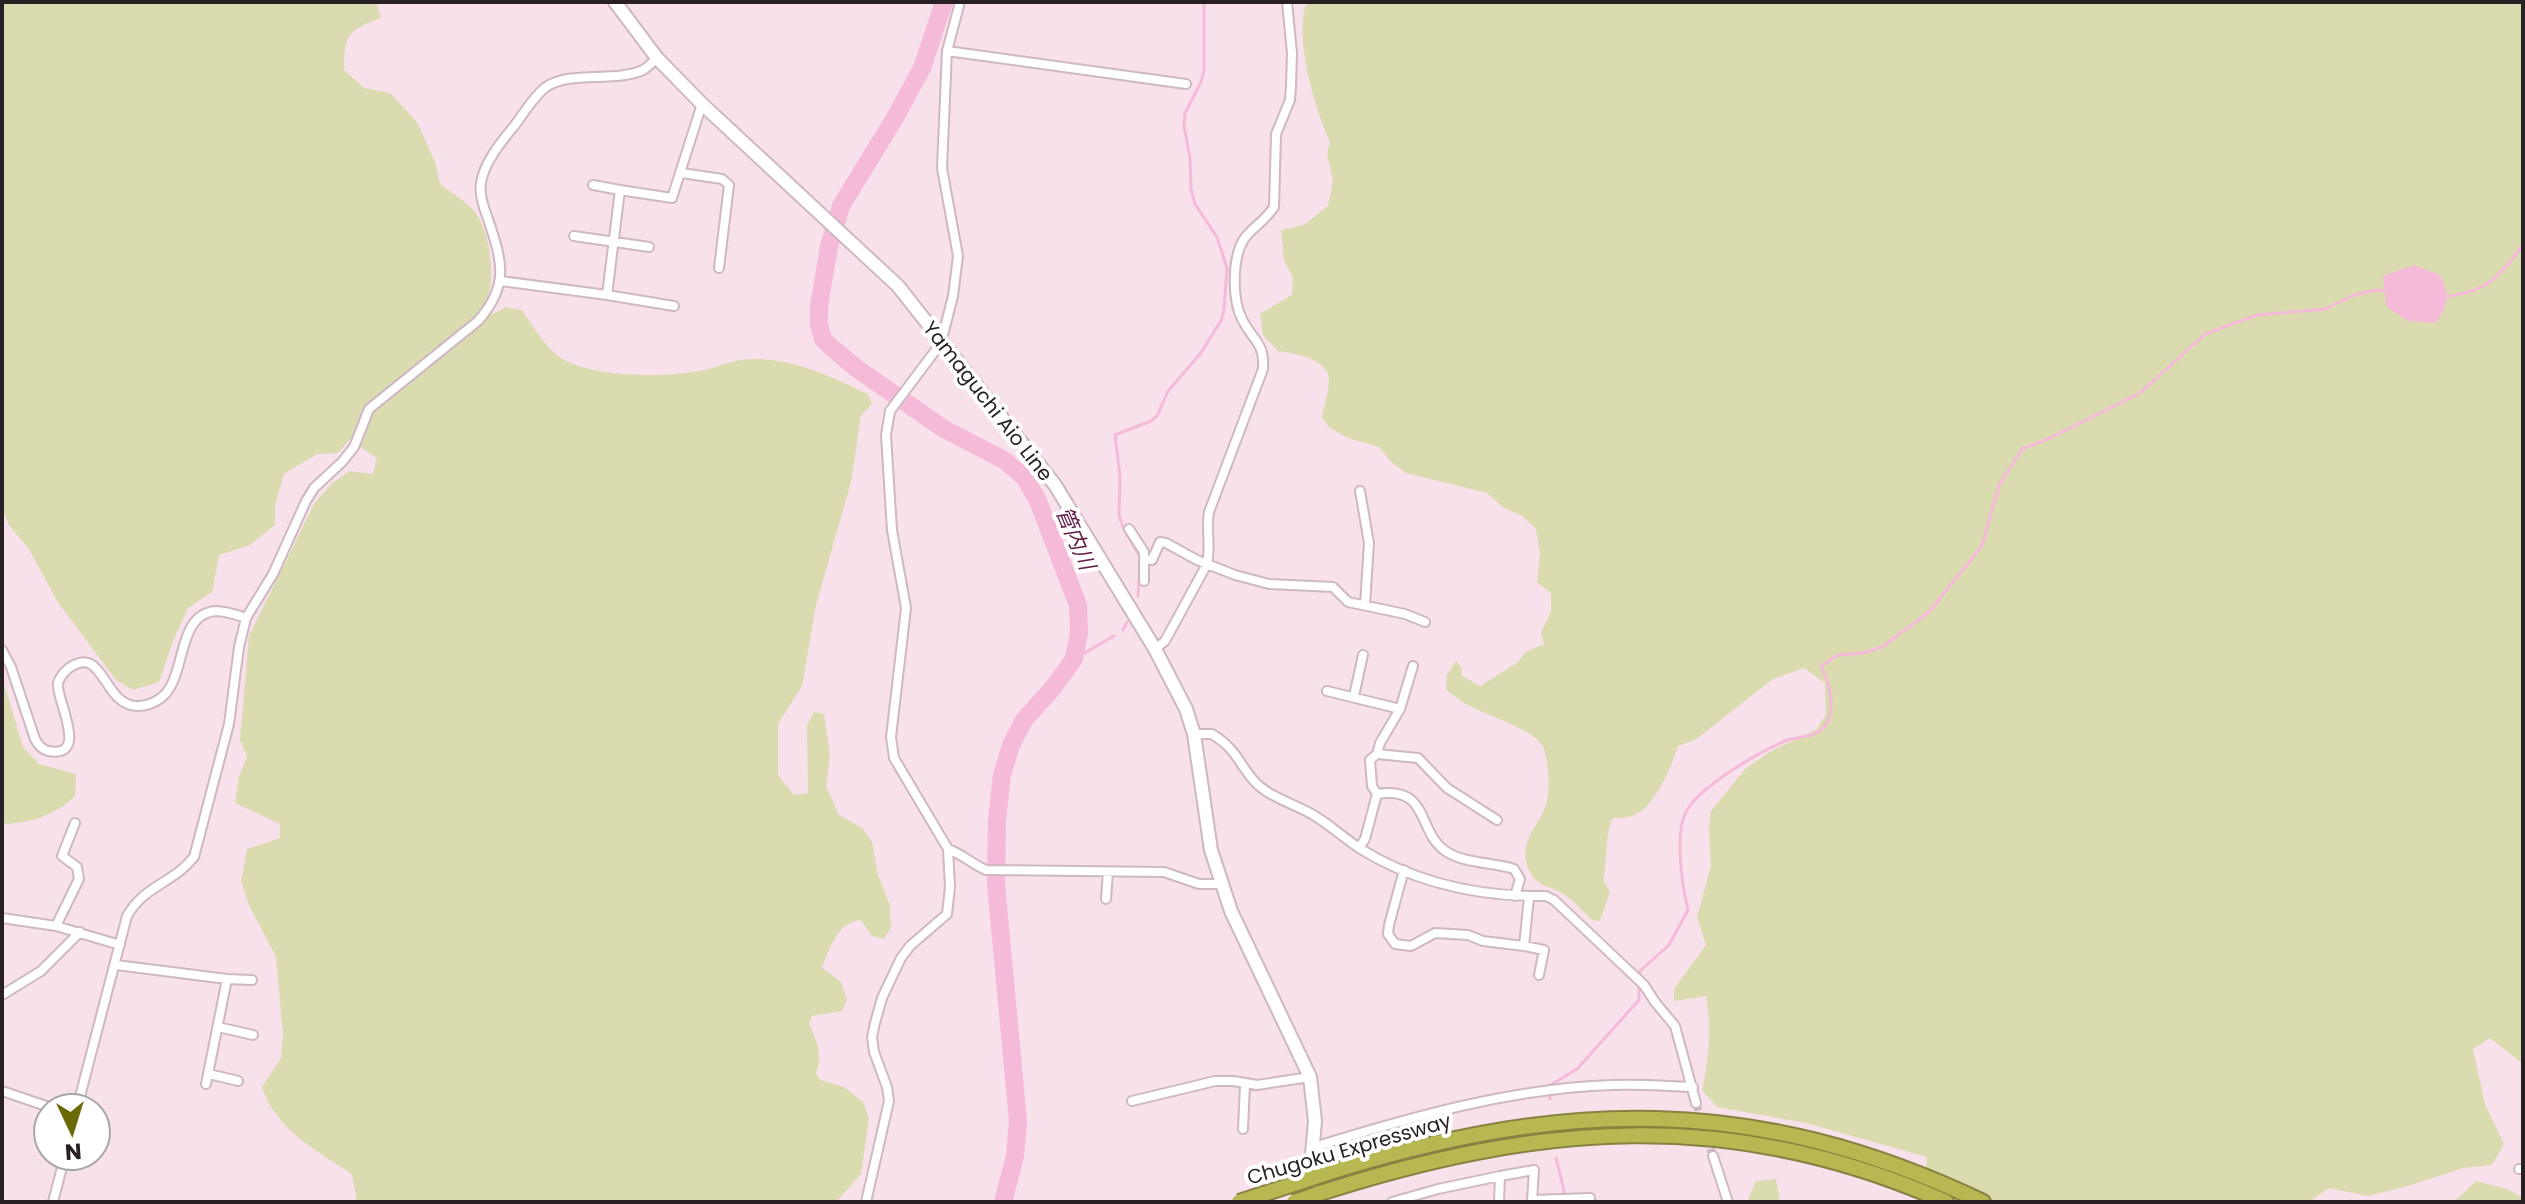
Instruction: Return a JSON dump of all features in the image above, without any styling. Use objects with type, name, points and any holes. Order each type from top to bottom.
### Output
[{"type":"highway","name":"Chugoku Expressway","points":[[1239,1202],[1412,1148],[1524,1126],[1605,1118],[1732,1123],[1835,1145],[1883,1159],[1983,1202]]},
{"type":"highway","name":"Chugoku Expressway","points":[[1294,1202],[1413,1165],[1480,1150],[1572,1137],[1657,1134],[1730,1140],[1795,1152],[1879,1176],[1946,1202]]},
{"type":"main road","name":"Yamaguchi Aio Line","points":[[615,2],[657,58],[702,104],[898,286],[1055,485],[1155,649],[1186,709],[1194,734],[1211,850],[1221,884],[1310,1077],[1315,1121],[1312,1198]]},
{"type":"street","points":[[866,1202],[889,1101],[874,1052],[872,1037],[875,1023],[882,998],[901,958],[910,946],[947,914],[950,887],[948,849],[894,758],[891,737],[906,608],[892,530],[886,445],[887,419],[941,343],[951,310],[958,256],[942,168],[947,51],[960,2]]},
{"type":"street","points":[[1155,649],[1165,641],[1207,564],[1209,512],[1263,369],[1262,347],[1243,323],[1237,307],[1238,256],[1243,240],[1269,216],[1274,207],[1276,134],[1290,100],[1291,86],[1292,53],[1287,2]]},
{"type":"street","points":[[947,51],[1186,84]]},
{"type":"street","points":[[81,1092],[127,916],[135,902],[146,892],[183,870],[194,857],[229,724],[246,618],[273,574],[306,501],[314,488],[354,447],[369,409],[478,321],[492,306],[501,281],[501,261],[486,215],[481,184],[485,168],[506,136],[546,87],[563,80],[610,77],[642,70],[657,58]]},
{"type":"street","points":[[593,185],[672,198],[702,104]]},
{"type":"street","points":[[682,173],[722,179],[729,185],[719,268]]},
{"type":"street","points":[[607,295],[620,190]]},
{"type":"street","points":[[574,236],[649,247]]},
{"type":"street","points":[[501,281],[674,306]]},
{"type":"street","points":[[1360,491],[1369,543],[1365,605]]},
{"type":"street","points":[[1129,529],[1145,559],[1144,581]]},
{"type":"street","points":[[1145,559],[1152,560],[1160,542],[1166,543],[1235,575],[1269,584],[1333,587],[1348,602],[1425,622]]},
{"type":"street","points":[[2,650],[11,667],[35,739],[40,747],[49,751],[60,750],[67,745],[70,736],[58,682],[70,668],[82,662],[91,663],[122,703],[135,707],[149,705],[163,697],[172,684],[191,626],[201,615],[218,611],[246,618]]},
{"type":"street","points":[[1354,696],[1363,655]]},
{"type":"street","points":[[1359,848],[1365,839],[1377,794],[1372,786],[1370,760],[1377,754],[1400,709],[1413,666]]},
{"type":"street","points":[[1327,691],[1400,709]]},
{"type":"street","points":[[1194,734],[1212,734],[1225,742],[1236,752],[1257,784],[1315,816],[1359,848],[1404,870],[1444,885],[1477,892],[1546,896],[1554,900],[1644,985],[1675,1026],[1696,1103]]},
{"type":"street","points":[[1377,754],[1418,758],[1447,788],[1497,820]]},
{"type":"street","points":[[1377,794],[1390,792],[1412,800],[1420,807],[1437,843],[1455,857],[1514,869],[1520,879],[1515,896]]},
{"type":"street","points":[[56,926],[79,879],[77,867],[62,856],[75,823]]},
{"type":"street","points":[[948,849],[959,852],[986,870],[1164,872],[1199,884],[1221,884]]},
{"type":"street","points":[[1404,870],[1388,934],[1395,944],[1411,946],[1435,933],[1468,935],[1483,941],[1544,950],[1539,975]]},
{"type":"street","points":[[1106,899],[1108,872]]},
{"type":"street","points":[[1524,946],[1529,897]]},
{"type":"street","points":[[2,918],[56,926],[120,945]]},
{"type":"street","points":[[2,995],[41,971],[80,932]]},
{"type":"street","points":[[116,965],[252,980]]},
{"type":"street","points":[[206,1084],[227,979]]},
{"type":"street","points":[[218,1027],[253,1035]]},
{"type":"street","points":[[209,1074],[238,1081]]},
{"type":"street","points":[[1132,1101],[1215,1081],[1278,1084],[1310,1077]]},
{"type":"street","points":[[1243,1129],[1245,1084]]},
{"type":"street","points":[[1314,1147],[1400,1120],[1469,1104],[1612,1085],[1693,1087]]},
{"type":"street","points":[[2,1091],[32,1101]]},
{"type":"street","points":[[1713,1156],[1728,1202]]},
{"type":"street","points":[[1392,1202],[1422,1198],[1500,1176],[1534,1170],[1532,1201],[1590,1198],[1590,1202]]},
{"type":"street","points":[[53,1202],[61,1172]]},
{"type":"street","points":[[1499,1202],[1500,1176]]},
{"type":"green space","points":[[2,2],[376,2],[381,18],[361,26],[350,35],[345,48],[344,70],[364,88],[390,93],[417,122],[435,162],[440,184],[474,211],[480,220],[488,244],[491,272],[484,307],[491,315],[506,307],[522,310],[559,357],[595,370],[663,375],[700,371],[745,359],[768,360],[812,370],[868,394],[872,404],[861,415],[851,482],[816,605],[802,686],[778,724],[778,775],[794,795],[808,793],[807,725],[814,712],[824,714],[830,755],[826,786],[839,815],[862,828],[872,842],[878,875],[890,906],[891,927],[884,939],[872,936],[861,920],[846,925],[840,931],[822,968],[841,982],[847,1000],[842,1011],[812,1016],[809,1024],[818,1048],[816,1073],[820,1080],[844,1087],[863,1102],[869,1119],[861,1174],[836,1202],[357,1202],[352,1174],[299,1138],[277,1116],[262,1087],[281,1058],[283,1034],[276,957],[249,905],[241,881],[247,849],[280,838],[280,824],[235,803],[239,777],[247,757],[240,740],[249,636],[314,504],[332,483],[350,471],[373,474],[377,458],[349,440],[338,453],[317,454],[284,474],[275,505],[275,525],[250,545],[219,555],[212,592],[188,608],[159,682],[133,690],[116,680],[57,601],[29,549],[9,525],[2,508]]},
{"type":"green space","points":[[1307,2],[2523,2],[2523,1064],[2490,1038],[2473,1049],[2485,1104],[2504,1144],[2492,1165],[2463,1168],[2368,1196],[2329,1188],[2309,1202],[1922,1202],[1927,1157],[1806,1123],[1717,1107],[1702,1090],[1709,1043],[1706,996],[1674,1001],[1674,989],[1706,945],[1697,917],[1711,866],[1711,811],[1746,768],[1770,752],[1817,729],[1826,714],[1825,683],[1804,668],[1773,679],[1695,740],[1678,746],[1662,783],[1645,808],[1632,816],[1613,818],[1608,832],[1603,880],[1610,892],[1600,921],[1592,920],[1565,895],[1533,877],[1525,854],[1528,839],[1548,797],[1544,749],[1528,733],[1469,705],[1446,689],[1447,675],[1456,661],[1461,667],[1462,676],[1480,686],[1517,663],[1526,652],[1544,644],[1541,632],[1551,612],[1551,593],[1537,582],[1540,553],[1536,529],[1487,493],[1406,473],[1391,462],[1379,447],[1348,438],[1330,428],[1322,418],[1329,380],[1323,367],[1310,358],[1278,351],[1263,335],[1260,314],[1292,295],[1293,278],[1284,260],[1281,230],[1304,225],[1328,206],[1333,180],[1327,154],[1330,142],[1312,92],[1304,53],[1303,16]]},
{"type":"green space","points":[[2,677],[23,747],[39,764],[76,774],[75,796],[59,809],[32,820],[2,824]]},
{"type":"green space","points":[[1776,1179],[1780,1202],[1747,1202],[1756,1181]]},
{"type":"green space","points":[[2476,1181],[2507,1189],[2523,1198],[2523,1202],[2454,1202]]},
{"type":"shaded area","points":[[2414,265],[2440,275],[2443,282],[2446,300],[2435,323],[2408,321],[2386,306],[2383,276]]},
{"type":"waterway","name":"管内川","points":[[944,2],[922,68],[841,206],[829,247],[819,306],[819,325],[823,339],[856,368],[944,429],[1004,460],[1025,478],[1038,501],[1078,605],[1079,633],[1074,659],[1024,720],[1011,745],[1002,775],[997,820],[996,884],[1018,1121],[1015,1156],[1003,1202]]},
{"type":"waterway","points":[[1140,557],[1119,515],[1120,476],[1115,435],[1157,416],[1168,391],[1200,354],[1221,321],[1224,310],[1227,268],[1217,237],[1195,204],[1184,126],[1185,113],[1204,70],[1204,2]]},
{"type":"waterway","points":[[2443,297],[2471,291],[2490,282],[2523,245]]},
{"type":"waterway","points":[[1640,978],[1640,971],[1669,945],[1688,910],[1680,835],[1685,814],[1692,804],[1716,782],[1762,752],[1823,729],[1829,718],[1831,703],[1827,679],[1821,666],[1838,655],[1863,653],[1882,647],[1928,613],[1982,546],[1999,485],[2022,449],[2140,393],[2205,334],[2257,315],[2325,309],[2354,295],[2388,291]]},
{"type":"waterway","points":[[1138,596],[1140,568]]},
{"type":"waterway","points":[[1123,630],[1127,622]]},
{"type":"waterway","points":[[1074,659],[1114,636]]},
{"type":"waterway","points":[[1550,1099],[1549,1086],[1577,1069],[1639,1000],[1639,986]]},
{"type":"waterway","points":[[1556,1158],[1563,1197]]},
{"type":"tunnel","points":[[1696,1103],[1713,1156]]}]
